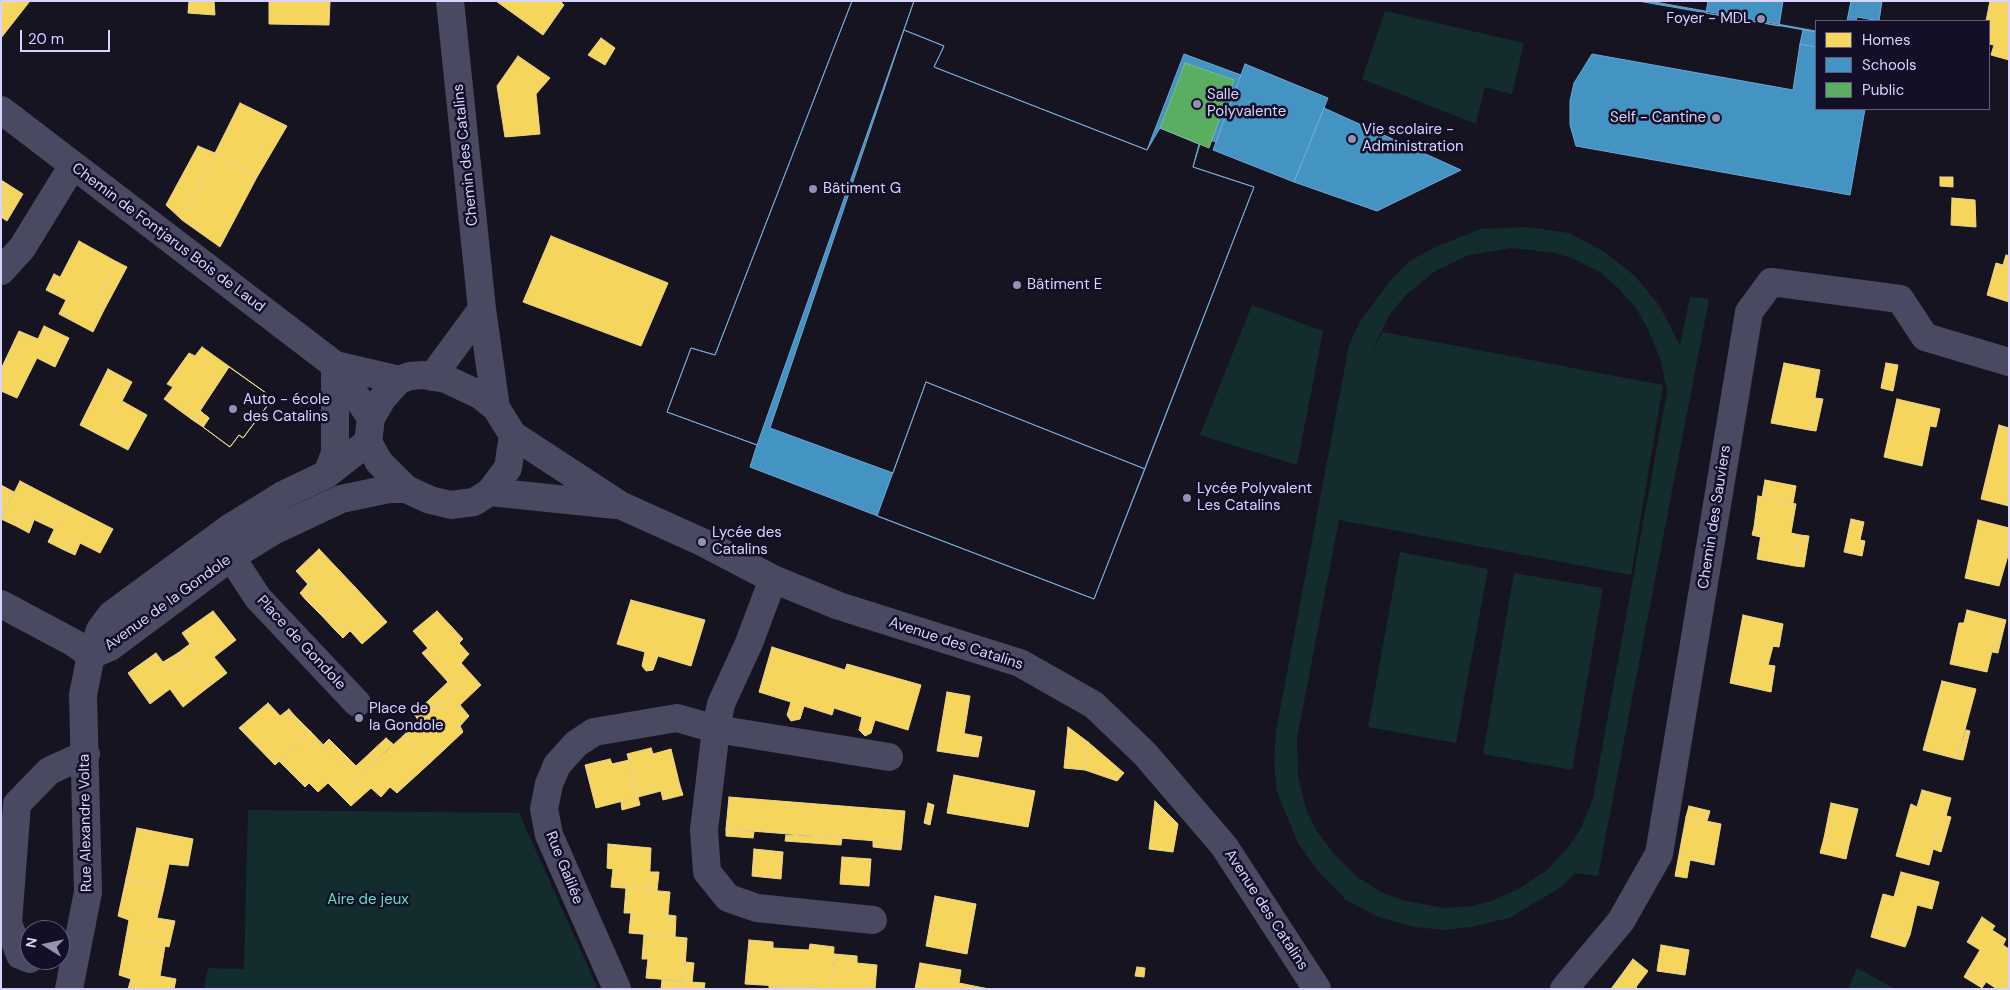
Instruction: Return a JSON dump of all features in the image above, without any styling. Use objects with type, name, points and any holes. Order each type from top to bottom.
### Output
[{"type":"street","name":"Chemin des Catalins","points":[[450,1],[482,310]]},
{"type":"street","name":"Chemin de Fontjarus Bois de Laud","points":[[1,110],[335,365]]},
{"type":"street","points":[[1,271],[22,248],[72,165]]},
{"type":"street","name":"Chemin des Sauviers","points":[[1564,989],[1621,921],[1659,854],[1749,312],[1771,282],[1900,299],[1925,338],[2009,362]]},
{"type":"street","points":[[432,377],[482,310]]},
{"type":"street","points":[[482,310],[496,408]]},
{"type":"street","points":[[335,365],[399,380]]},
{"type":"street","points":[[335,365],[369,430],[379,462],[406,489],[430,500],[451,505],[474,502],[490,492],[508,468],[512,435],[496,408],[480,395],[462,386],[432,377],[410,376],[399,380],[382,398],[369,430]]},
{"type":"street","points":[[327,474],[335,453],[335,365]]},
{"type":"street","name":"Avenue de la Gondole","points":[[91,656],[100,630],[111,615],[228,529],[283,495],[327,474],[369,430]]},
{"type":"street","name":"Avenue des Catalins","points":[[512,435],[620,505],[702,542],[773,579],[839,606],[1020,663],[1094,705],[1145,754],[1224,846],[1317,989]]},
{"type":"street","name":"Avenue de la Gondole","points":[[91,656],[110,647],[231,557],[273,531],[341,499],[389,489],[406,489]]},
{"type":"street","name":"Avenue des Catalins","points":[[490,492],[620,505]]},
{"type":"street","name":"Place de Gondole","points":[[231,557],[258,598],[357,703]]},
{"type":"street","points":[[773,579],[749,643],[721,704],[716,728],[704,830],[707,872],[728,898],[757,908],[873,920]]},
{"type":"street","points":[[1,604],[74,643],[91,656]]},
{"type":"street","name":"Rue Alexandre Volta","points":[[71,980],[88,892],[86,754],[83,695],[91,656]]},
{"type":"street","name":"Rue Galilée","points":[[617,989],[549,835],[544,809],[549,784],[557,764],[576,744],[594,732],[677,718],[716,728],[889,757]]},
{"type":"street","points":[[20,955],[8,923],[17,804],[49,772],[86,754]]},
{"type":"street","points":[[51,970],[71,980]]},
{"type":"green space","points":[[1385,11],[1524,43],[1512,94],[1485,87],[1476,124],[1362,79]]},
{"type":"green space","points":[[1528,227],[1569,233],[1603,251],[1635,276],[1659,305],[1680,345],[1690,297],[1709,299],[1598,876],[1575,873],[1561,887],[1509,918],[1471,927],[1443,930],[1415,927],[1378,917],[1346,900],[1317,870],[1298,843],[1277,792],[1274,762],[1276,731],[1349,345],[1359,323],[1389,282],[1409,261],[1440,245],[1481,229]],"holes":[[[1511,248],[1555,253],[1574,259],[1600,272],[1636,308],[1648,329],[1661,361],[1667,392],[1593,798],[1581,828],[1569,846],[1548,869],[1520,888],[1492,901],[1472,906],[1444,908],[1402,900],[1381,892],[1356,876],[1335,855],[1316,830],[1306,809],[1298,776],[1297,738],[1339,520],[1631,575],[1663,385],[1383,332],[1371,352],[1390,314],[1405,296],[1435,271],[1469,255]]]},
{"type":"green space","points":[[1252,305],[1323,331],[1297,465],[1200,435]]},
{"type":"green space","points":[[1400,552],[1488,569],[1456,743],[1368,727]]},
{"type":"green space","points":[[1514,573],[1603,588],[1572,770],[1483,754]]},
{"type":"green space","name":"Aire de jeux","points":[[248,810],[519,813],[598,989],[204,989],[208,968],[244,969]]},
{"type":"green space","points":[[1857,968],[1895,989],[1848,989]]},
{"type":"building: Homes","points":[[1,1],[21,1],[9,3],[1,14]]},
{"type":"building: Homes","points":[[30,1],[1,38],[1,14],[9,3]]},
{"type":"building: Homes","points":[[189,1],[214,1],[215,15],[188,13]]},
{"type":"building: Homes","points":[[269,1],[330,1],[329,25],[269,24]]},
{"type":"building: Homes","points":[[496,1],[560,1],[564,5],[543,35]]},
{"type":"building: Homes","points":[[1990,1],[2009,1],[2009,60],[1991,55],[1994,45],[1990,44],[1990,20],[1986,20]]},
{"type":"building: Homes","points":[[601,38],[615,48],[605,65],[588,55]]},
{"type":"building: Homes","points":[[518,56],[550,78],[536,94],[540,134],[505,137],[497,86]]},
{"type":"building: Homes","points":[[240,103],[287,126],[257,177],[215,153]]},
{"type":"building: Homes","points":[[198,146],[215,153],[182,220],[166,205]]},
{"type":"building: Homes","points":[[215,153],[257,177],[220,247],[182,220]]},
{"type":"building: Homes","points":[[1940,177],[1953,177],[1953,187],[1940,186]]},
{"type":"building: Homes","points":[[1,180],[23,194],[7,221],[1,217],[1,214],[11,197],[1,191]]},
{"type":"building: Homes","points":[[1,191],[11,197],[1,214]]},
{"type":"building: Homes","points":[[1952,198],[1975,200],[1976,227],[1951,225]]},
{"type":"building: Homes","points":[[551,236],[668,283],[641,346],[523,302]]},
{"type":"building: Homes","points":[[79,241],[117,262],[95,305],[104,310],[93,332],[59,314],[66,300],[52,293]]},
{"type":"building: Homes","points":[[2006,255],[2009,256],[2009,302],[1987,295],[1996,263],[2003,265]]},
{"type":"building: Homes","points":[[117,262],[127,267],[104,310],[95,305]]},
{"type":"building: Homes","points":[[54,274],[60,277],[52,293],[46,290]]},
{"type":"building: Homes","points":[[44,326],[69,338],[55,367],[37,358],[17,398],[1,391],[1,369],[19,331],[38,339]]},
{"type":"building: Homes","points":[[202,347],[266,393],[261,400],[267,406],[243,438],[239,435],[230,447],[203,427],[209,418],[200,411],[194,421],[164,399],[173,387],[167,384],[189,353],[195,356]]},
{"type":"building: Homes","points":[[1784,363],[1820,370],[1809,430],[1771,423]]},
{"type":"building: Homes","points":[[1886,363],[1898,365],[1893,391],[1881,388]]},
{"type":"building: Homes","name":"Auto - école des Catalins","points":[[229,367],[266,393],[261,400],[267,406],[243,438],[239,435],[230,447],[203,427],[209,418],[200,411]]},
{"type":"building: Homes","points":[[108,369],[132,382],[122,401],[147,415],[128,450],[80,425]]},
{"type":"building: Homes","points":[[1815,398],[1823,399],[1816,431],[1809,430]]},
{"type":"building: Homes","points":[[1897,399],[1940,409],[1936,427],[1930,426],[1922,466],[1884,457]]},
{"type":"building: Homes","points":[[200,411],[209,418],[203,427],[194,421]]},
{"type":"building: Homes","points":[[1999,425],[2009,428],[2009,506],[1981,499]]},
{"type":"building: Homes","points":[[1765,480],[1796,486],[1793,503],[1762,497]]},
{"type":"building: Homes","points":[[20,481],[66,505],[54,529],[22,514],[16,526],[1,519]]},
{"type":"building: Homes","points":[[1,485],[14,492],[1,518]]},
{"type":"building: Homes","points":[[1758,496],[1796,504],[1791,533],[1800,535],[1795,566],[1757,559],[1762,528],[1754,527]]},
{"type":"building: Homes","points":[[66,505],[113,529],[100,553],[70,538],[64,550],[48,542]]},
{"type":"building: Homes","points":[[22,514],[34,520],[29,533],[16,526]]},
{"type":"building: Homes","points":[[1851,519],[1864,522],[1860,540],[1865,541],[1862,556],[1844,552]]},
{"type":"building: Homes","points":[[1978,520],[2009,528],[2009,552],[1999,586],[1965,578]]},
{"type":"building: Homes","points":[[1754,527],[1762,528],[1760,537],[1752,535]]},
{"type":"building: Homes","points":[[1800,535],[1809,536],[1804,567],[1795,566]]},
{"type":"building: Homes","points":[[70,538],[80,543],[75,555],[64,550]]},
{"type":"building: Homes","points":[[319,549],[355,587],[322,616],[305,599],[314,591],[296,571]]},
{"type":"building: Homes","points":[[308,584],[314,591],[305,599],[300,593]]},
{"type":"building: Homes","points":[[355,587],[387,622],[362,644],[343,623],[335,630],[322,616]]},
{"type":"building: Homes","points":[[631,600],[705,620],[691,666],[658,656],[653,670],[646,671],[642,666],[645,652],[617,644]]},
{"type":"building: Homes","points":[[1967,610],[2006,620],[2003,632],[1997,630],[1987,672],[1950,664],[1959,623],[1964,623]]},
{"type":"building: Homes","points":[[213,611],[236,640],[214,657],[227,673],[206,689],[187,664],[198,655],[182,633]]},
{"type":"building: Homes","points":[[437,611],[463,639],[459,643],[469,654],[461,663],[481,685],[460,705],[469,716],[460,726],[463,732],[431,762],[404,735],[459,684],[413,631]]},
{"type":"building: Homes","points":[[1743,615],[1783,624],[1779,647],[1765,645],[1761,664],[1775,666],[1771,692],[1730,683]]},
{"type":"building: Homes","points":[[343,623],[350,631],[343,638],[335,630]]},
{"type":"building: Homes","points":[[1997,630],[2003,632],[1998,653],[1992,652]]},
{"type":"building: Homes","points":[[190,644],[198,655],[187,664],[178,653]]},
{"type":"building: Homes","points":[[1765,645],[1773,646],[1768,665],[1761,664]]},
{"type":"building: Homes","points":[[772,647],[845,670],[847,664],[921,685],[908,730],[875,720],[871,733],[865,736],[859,730],[862,717],[834,708],[832,715],[804,706],[800,719],[791,721],[787,715],[791,702],[759,692]]},
{"type":"building: Homes","points":[[428,648],[459,684],[419,721],[414,714],[448,682],[422,653]]},
{"type":"building: Homes","points":[[156,653],[172,674],[187,664],[206,689],[183,707],[170,689],[150,704],[128,673]]},
{"type":"building: Homes","points":[[178,653],[187,664],[172,674],[163,662]]},
{"type":"building: Homes","points":[[1942,681],[1976,689],[1957,759],[1923,750]]},
{"type":"building: Homes","points":[[947,692],[970,696],[963,755],[937,751]]},
{"type":"building: Homes","points":[[268,703],[286,722],[294,715],[311,732],[275,765],[239,728]]},
{"type":"building: Homes","points":[[289,709],[294,715],[286,722],[280,716]]},
{"type":"building: Homes","points":[[1068,727],[1088,742],[1085,770],[1064,768]]},
{"type":"building: Homes","points":[[1966,730],[1970,731],[1963,760],[1957,759]]},
{"type":"building: Homes","points":[[311,732],[356,779],[404,735],[431,762],[397,793],[390,787],[381,797],[371,788],[351,806],[328,783],[318,792],[309,783],[305,787],[279,761]]},
{"type":"building: Homes","points":[[966,734],[982,737],[978,757],[963,755]]},
{"type":"building: Homes","points":[[386,738],[393,744],[356,779],[323,745],[329,739],[356,766]]},
{"type":"building: Homes","points":[[1088,742],[1124,773],[1117,781],[1085,770]]},
{"type":"building: Homes","points":[[651,748],[653,754],[671,749],[680,786],[638,797],[627,754]]},
{"type":"building: Homes","points":[[610,759],[612,764],[629,760],[638,797],[596,808],[585,765]]},
{"type":"building: Homes","points":[[954,775],[1035,791],[1028,827],[947,813]]},
{"type":"building: Homes","points":[[680,786],[683,795],[663,800],[661,791]]},
{"type":"building: Homes","points":[[1922,790],[1951,798],[1946,816],[1942,815],[1929,865],[1896,856],[1911,804],[1917,807]]},
{"type":"building: Homes","points":[[638,797],[640,805],[622,810],[621,802]]},
{"type":"building: Homes","points":[[729,797],[905,811],[902,843],[726,829]]},
{"type":"building: Homes","points":[[1155,801],[1178,824],[1173,852],[1149,849]]},
{"type":"building: Homes","points":[[928,803],[934,805],[930,825],[924,823]]},
{"type":"building: Homes","points":[[1831,803],[1858,809],[1849,845],[1824,838]]},
{"type":"building: Homes","points":[[1689,806],[1710,811],[1707,821],[1686,817]]},
{"type":"building: Homes","points":[[1942,815],[1951,817],[1941,852],[1933,849]]},
{"type":"building: Homes","points":[[1686,817],[1721,824],[1714,865],[1690,860],[1687,878],[1675,876]]},
{"type":"building: Homes","points":[[137,828],[193,839],[188,866],[169,864],[164,888],[126,879]]},
{"type":"building: Homes","points":[[726,829],[754,832],[753,838],[726,836]]},
{"type":"building: Homes","points":[[786,835],[842,838],[841,845],[785,841]]},
{"type":"building: Homes","points":[[1824,838],[1849,845],[1846,859],[1820,853]]},
{"type":"building: Homes","points":[[873,841],[902,843],[901,850],[873,847]]},
{"type":"building: Homes","points":[[608,844],[651,848],[649,890],[611,887],[613,869],[607,868]]},
{"type":"building: Homes","points":[[754,849],[783,852],[781,879],[752,876]]},
{"type":"building: Homes","points":[[842,857],[871,859],[869,886],[840,884]]},
{"type":"building: Homes","points":[[650,872],[659,872],[657,891],[649,890]]},
{"type":"building: Homes","points":[[1901,872],[1939,882],[1932,909],[1917,905],[1910,935],[1874,926],[1883,894],[1894,897]]},
{"type":"building: Homes","points":[[126,879],[164,888],[157,918],[175,921],[169,947],[126,937],[129,920],[118,916]]},
{"type":"building: Homes","points":[[626,888],[670,892],[666,936],[629,933],[631,913],[624,913]]},
{"type":"building: Homes","points":[[935,896],[976,904],[967,954],[926,946]]},
{"type":"building: Homes","points":[[668,915],[676,916],[675,937],[666,936]]},
{"type":"building: Homes","points":[[1982,917],[1995,926],[1992,930],[2006,939],[2003,945],[2009,949],[2008,989],[1997,989],[1968,970],[1980,950],[1967,942]]},
{"type":"building: Homes","points":[[1874,926],[1910,935],[1905,947],[1871,937]]},
{"type":"building: Homes","points":[[644,934],[687,938],[684,981],[646,978],[648,959],[642,959]]},
{"type":"building: Homes","points":[[126,937],[165,946],[160,976],[176,979],[174,989],[128,989],[131,979],[119,975]]},
{"type":"building: Homes","points":[[749,940],[773,942],[773,948],[809,950],[810,944],[834,947],[831,989],[745,984]]},
{"type":"building: Homes","points":[[1661,945],[1689,950],[1685,975],[1657,971]]},
{"type":"building: Homes","points":[[834,954],[857,956],[857,963],[877,965],[875,989],[831,989]]},
{"type":"building: Homes","points":[[1633,959],[1648,971],[1636,987],[1638,989],[1611,989]]},
{"type":"building: Homes","points":[[685,962],[694,963],[692,982],[684,981]]},
{"type":"building: Homes","points":[[920,963],[961,970],[959,983],[989,989],[915,989]]},
{"type":"building: Homes","points":[[1137,967],[1145,968],[1144,977],[1135,976]]},
{"type":"building: Homes","points":[[1968,970],[1986,982],[1982,988],[1964,977]]},
{"type":"building: Homes","points":[[662,980],[705,983],[704,989],[661,989]]},
{"type":"building: Homes","points":[[769,985],[806,988],[806,989],[769,989]]},
{"type":"building: Schools","name":"Bâtiment E","points":[[852,1],[914,1],[904,30],[944,46],[934,67],[1147,150],[1184,54],[1241,75],[1216,142],[1202,137],[1193,167],[1254,187],[1094,599],[750,467],[757,445],[667,412],[691,348],[715,355]]},
{"type":"building: Schools","name":"Bâtiment G","points":[[852,1],[914,1],[757,445],[667,412],[691,348],[715,355]]},
{"type":"building: Schools","points":[[1638,1],[1882,1],[1879,20],[1857,17],[1856,20],[1815,20],[1815,32]]},
{"type":"building: Schools","points":[[1649,1],[1851,1],[1847,20],[1815,20],[1815,31]]},
{"type":"building: Schools","name":"Foyer - MDL","points":[[1708,1],[1783,1],[1779,26],[1706,13]]},
{"type":"building: Schools","name":"Bâtiment E","points":[[904,30],[944,46],[934,67],[1147,150],[1160,128],[1199,144],[1193,167],[1254,187],[1145,469],[926,382],[893,473],[770,428]]},
{"type":"building: Schools","points":[[1803,30],[1815,32],[1815,47],[1800,44]]},
{"type":"building: Schools","name":"Self - Cantine","points":[[1800,44],[1815,47],[1815,110],[1865,110],[1850,195],[1576,146],[1570,125],[1570,101],[1574,83],[1592,54],[1793,90]]},
{"type":"building: Schools","points":[[1245,64],[1328,98],[1294,182],[1213,150]]},
{"type":"building: Schools","name":"Vie scolaire - Administration","points":[[1324,108],[1461,170],[1377,211],[1294,182]]},
{"type":"building: Schools","points":[[926,382],[1145,469],[1094,599],[877,516]]},
{"type":"building: Public","name":"Salle Polyvalente","points":[[1185,63],[1234,80],[1209,148],[1160,128]]},
{"type":"place","name":"Foyer - MDL","points":[[1761,19]]},
{"type":"place","name":"Salle Polyvalente","points":[[1197,104]]},
{"type":"place","name":"Self - Cantine","points":[[1716,118]]},
{"type":"place","name":"Vie scolaire - Administration","points":[[1352,139]]},
{"type":"place","name":"Bâtiment G","points":[[813,189]]},
{"type":"place","name":"Bâtiment E","points":[[1017,285]]},
{"type":"place","name":"Auto - école des Catalins","points":[[233,409]]},
{"type":"place","name":"Lycée Polyvalent Les Catalins","points":[[1187,498]]},
{"type":"place","name":"Lycée des Catalins","points":[[702,542]]},
{"type":"place","name":"Place de la Gondole","points":[[359,718]]}]
